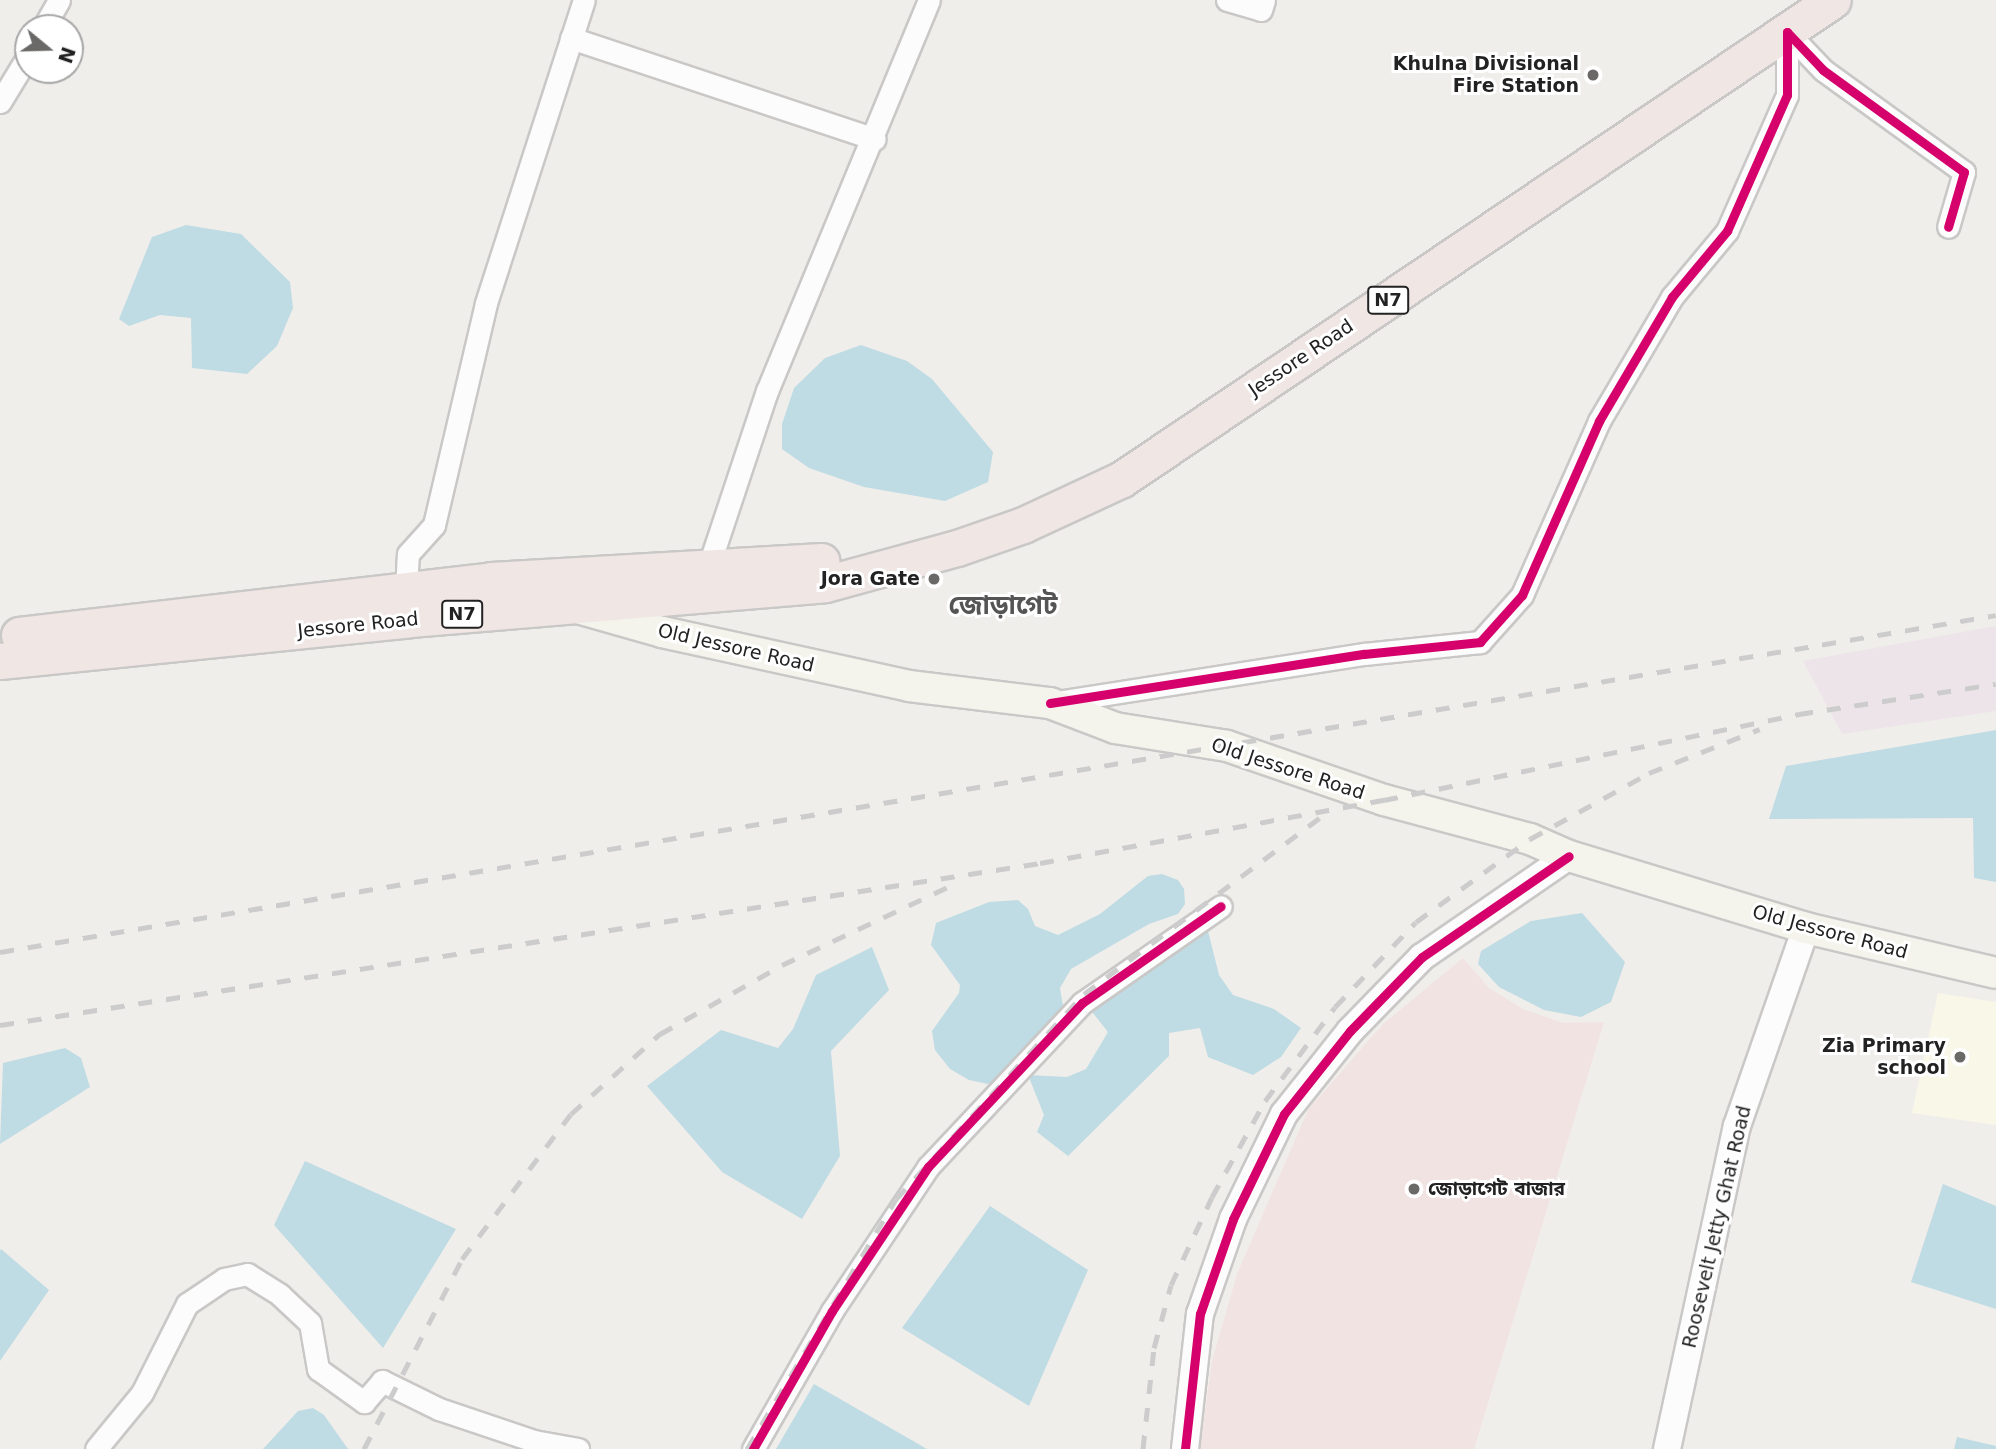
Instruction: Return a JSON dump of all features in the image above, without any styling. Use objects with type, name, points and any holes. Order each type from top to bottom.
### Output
[{"type":"highway","name":"Jessore Road","points":[[0,661],[565,605],[825,584],[922,558],[1023,525],[1122,479],[1833,0]]},
{"type":"highway","name":"Jessore Road","points":[[0,637],[491,580],[922,558]]},
{"type":"main road","name":"Old Jessore Road","points":[[491,580],[565,605],[662,632],[909,686],[1050,703],[1115,728],[1227,746],[1384,800],[1530,839],[1569,856],[1806,928],[1996,973]]},
{"type":"street","points":[[406,590],[408,554],[434,525],[486,303],[584,0]]},
{"type":"street","points":[[708,568],[767,391],[875,139],[929,0]]},
{"type":"street","points":[[1227,0],[1261,10],[1264,0]]},
{"type":"street","points":[[1787,32],[1823,70],[1964,172],[1948,227]]},
{"type":"street","points":[[1050,703],[1364,654],[1480,642],[1522,595],[1599,421],[1672,297],[1727,231],[1787,95],[1787,32]]},
{"type":"street","points":[[571,38],[875,139]]},
{"type":"street","points":[[0,102],[14,79]]},
{"type":"street","points":[[1185,1449],[1200,1314],[1233,1219],[1283,1114],[1350,1031],[1422,957],[1569,856]]},
{"type":"street","points":[[753,1449],[832,1311],[928,1167],[1082,1003],[1222,906]]},
{"type":"street","name":"Roosevelt Jetty Ghat Road","points":[[1667,1449],[1738,1126],[1806,928]]},
{"type":"street","points":[[96,1449],[142,1393],[187,1304],[224,1279],[247,1274],[280,1295],[310,1323],[318,1369],[364,1402],[382,1381],[439,1409],[534,1441],[578,1449]]},
{"type":"shaded area","points":[[1996,626],[1996,711],[1842,734],[1803,661]]},
{"type":"shaded area","name":"জোড়াগেট বাজার","points":[[1463,958],[1489,988],[1523,1009],[1563,1023],[1604,1022],[1474,1449],[1200,1449],[1212,1361],[1237,1274],[1308,1110],[1383,1024]]},
{"type":"shaded area","name":"Zia Primary school","points":[[1938,993],[1996,1002],[1996,1125],[1912,1113]]},
{"type":"water","points":[[186,225],[241,234],[290,282],[293,308],[277,346],[247,374],[192,368],[191,318],[160,315],[129,326],[119,319],[152,237]]},
{"type":"water","points":[[861,345],[907,361],[932,379],[993,452],[988,482],[945,501],[864,487],[809,468],[782,449],[782,424],[794,388],[825,358]]},
{"type":"water","points":[[1996,730],[1996,882],[1974,878],[1973,818],[1769,819],[1786,766]]},
{"type":"water","points":[[1162,874],[1178,880],[1184,889],[1185,904],[1178,914],[1149,924],[1071,969],[1060,988],[1064,1012],[1001,1077],[988,1084],[969,1080],[950,1069],[935,1050],[932,1031],[959,993],[960,985],[931,945],[936,923],[989,902],[1018,900],[1028,909],[1035,926],[1058,935],[1100,914],[1148,876]]},
{"type":"water","points":[[1582,913],[1625,962],[1611,1002],[1581,1017],[1544,1010],[1499,987],[1478,964],[1481,951],[1531,921]]},
{"type":"water","points":[[1207,927],[1219,975],[1233,995],[1274,1009],[1301,1028],[1281,1057],[1253,1075],[1208,1057],[1200,1028],[1169,1033],[1169,1056],[1068,1156],[1037,1132],[1044,1115],[1028,1075],[1067,1077],[1086,1069],[1108,1032],[1089,1008]]},
{"type":"water","points":[[872,947],[889,990],[831,1051],[840,1156],[802,1219],[722,1172],[647,1086],[721,1030],[778,1048],[793,1029],[816,975]]},
{"type":"water","points":[[65,1048],[81,1058],[90,1087],[0,1144],[3,1063]]},
{"type":"water","points":[[305,1161],[456,1229],[383,1348],[274,1225]]},
{"type":"water","points":[[1943,1184],[1996,1206],[1996,1309],[1911,1282]]},
{"type":"water","points":[[990,1206],[1088,1270],[1029,1406],[902,1328]]},
{"type":"water","points":[[1,1249],[49,1290],[0,1361],[0,1251]]},
{"type":"water","points":[[814,1384],[901,1434],[927,1449],[776,1449]]},
{"type":"water","points":[[313,1408],[324,1415],[348,1449],[263,1449],[298,1411]]},
{"type":"water","points":[[1957,1437],[1996,1446],[1996,1449],[1954,1449]]},
{"type":"railway","points":[[0,952],[1996,615]]},
{"type":"railway","points":[[0,1025],[1040,863],[1384,800],[1799,714],[1996,684]]},
{"type":"railway","points":[[1143,1449],[1154,1348],[1171,1285],[1212,1197],[1265,1101],[1335,1007],[1416,922],[1530,839],[1649,773],[1760,729]]},
{"type":"railway","points":[[747,1449],[896,1199],[1084,994],[1327,812]]},
{"type":"railway","points":[[364,1449],[462,1259],[571,1114],[660,1034],[782,965],[958,882]]},
{"type":"cycle path","points":[[1050,703],[1364,654],[1480,642],[1522,595],[1599,421],[1672,297],[1727,231],[1787,95],[1787,32],[1823,70],[1964,172],[1948,227]]},
{"type":"cycle path","points":[[1185,1449],[1200,1314],[1233,1219],[1284,1114],[1350,1031],[1422,957],[1569,856]]},
{"type":"cycle path","points":[[753,1449],[832,1311],[928,1167],[1082,1003],[1221,906]]},
{"type":"place","name":"Khulna Divisional Fire Station","points":[[1593,75]]},
{"type":"place","name":"Jora Gate","points":[[934,579]]},
{"type":"place","name":"Zia Primary school","points":[[1960,1057]]},
{"type":"place","name":"জোড়াগেট বাজার","points":[[1414,1189]]},
{"type":"district","name":"জোড়াগেট","points":[[1003,606]]}]
